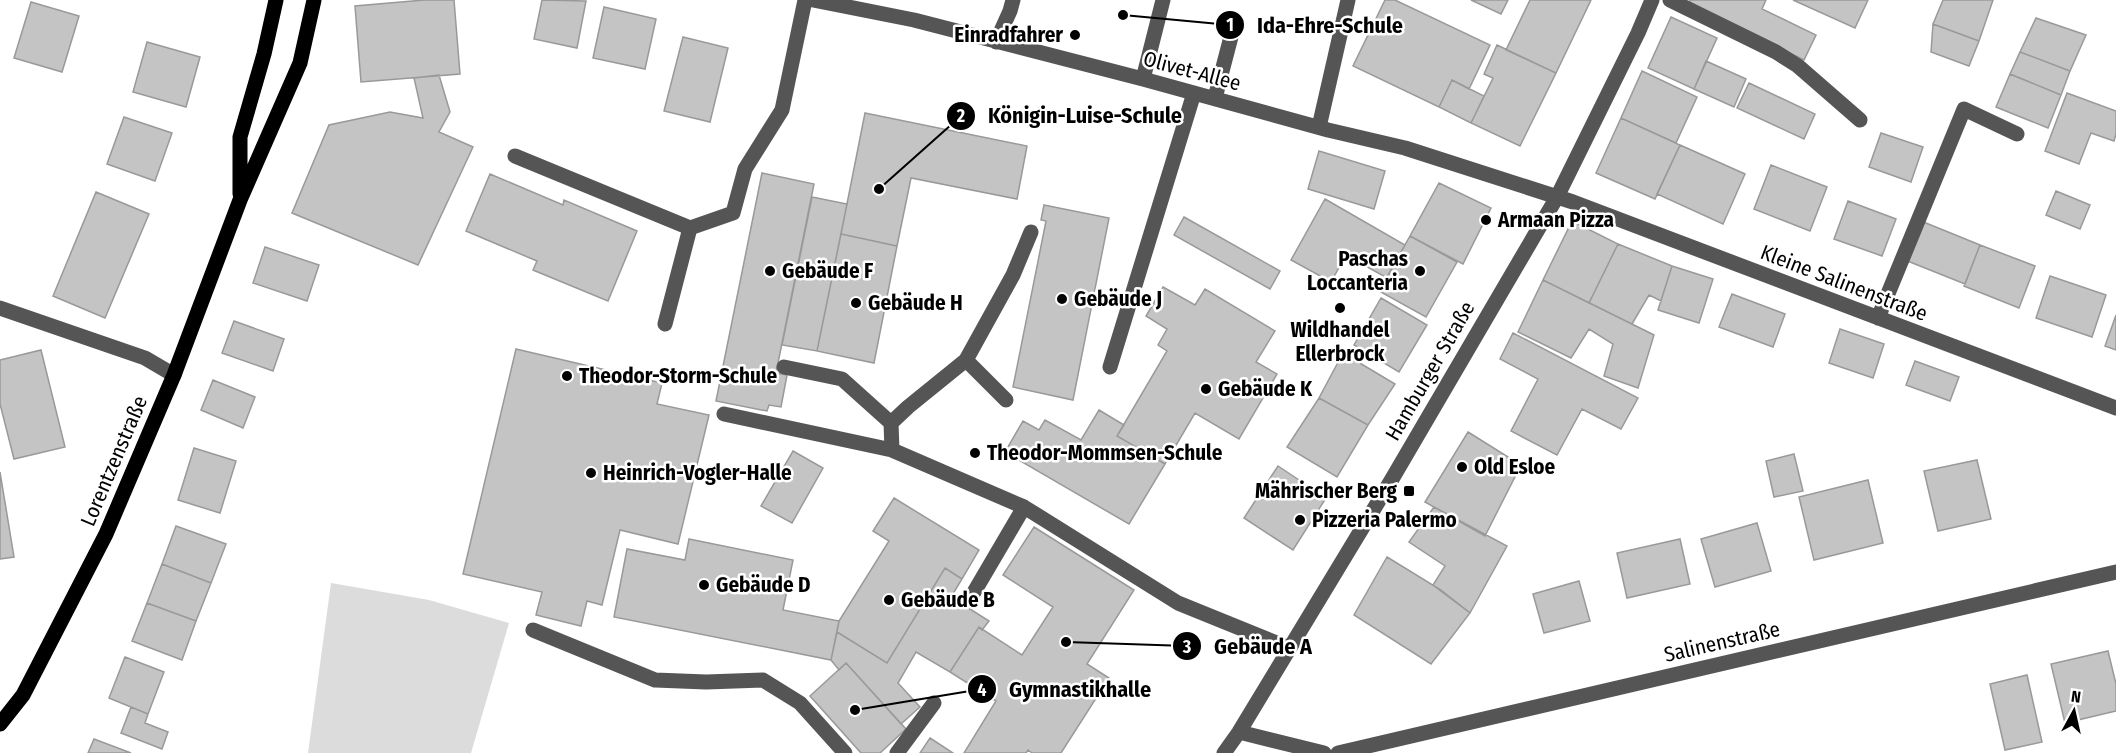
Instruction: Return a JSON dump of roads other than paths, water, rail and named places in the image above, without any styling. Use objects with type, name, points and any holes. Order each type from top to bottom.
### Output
[{"type":"main road","name":"Lorentzenstraße","points":[[240,200],[240,137],[264,54],[276,0]]},
{"type":"main road","name":"Lorentzenstraße","points":[[0,724],[23,695],[106,534],[174,375],[240,200],[300,63],[314,0]]},
{"type":"street","points":[[515,156],[690,228],[733,213],[745,169],[782,110],[805,0]]},
{"type":"street","name":"Olivet-Allee","points":[[813,0],[914,20],[1405,148],[1557,196]]},
{"type":"street","points":[[996,42],[1013,0]]},
{"type":"street","points":[[1143,79],[1163,0]]},
{"type":"street","points":[[1319,127],[1348,0]]},
{"type":"street","name":"Hamburger Straße","points":[[1224,753],[1239,732],[1392,479],[1557,196],[1652,0]]},
{"type":"street","points":[[1670,0],[1776,52],[1798,66],[1860,120]]},
{"type":"street","points":[[1215,99],[1232,33]]},
{"type":"street","points":[[1110,367],[1194,93]]},
{"type":"street","points":[[1878,318],[1964,109],[2016,134]]},
{"type":"street","name":"Kleine Salinenstraße","points":[[1557,196],[2116,408]]},
{"type":"street","points":[[665,324],[690,228]]},
{"type":"street","points":[[891,423],[966,360],[1013,275],[1031,232]]},
{"type":"street","points":[[0,308],[145,358],[174,375]]},
{"type":"street","points":[[966,360],[1006,400]]},
{"type":"street","points":[[784,367],[842,379],[891,423],[892,450]]},
{"type":"street","points":[[724,414],[892,450],[1024,507],[1178,603],[1289,648]]},
{"type":"street","points":[[970,599],[1024,507]]},
{"type":"street","name":"Salinenstraße","points":[[1338,753],[2116,572]]},
{"type":"street","points":[[533,630],[655,680],[763,680],[800,702],[845,753]]},
{"type":"street","points":[[897,753],[934,703]]},
{"type":"street","points":[[1239,732],[1324,753]]},
{"type":"place","name":"Ida-Ehre-Schule","points":[[1123,15]]},
{"type":"place","name":"Einradfahrer","points":[[1075,35]]},
{"type":"place","name":"Königin-Luise-Schule","points":[[879,189]]},
{"type":"place","name":"Armaan Pizza","points":[[1486,220]]},
{"type":"place","name":"Gebäude F","points":[[770,271]]},
{"type":"place","name":"Paschas Loccanteria","points":[[1420,271]]},
{"type":"place","name":"Gebäude J","points":[[1062,299]]},
{"type":"place","name":"Gebäude H","points":[[856,303]]},
{"type":"place","name":"Wildhandel Ellerbrock","points":[[1340,308]]},
{"type":"place","name":"Theodor-Storm-Schule","points":[[567,376]]},
{"type":"place","name":"Gebäude K","points":[[1206,389]]},
{"type":"place","name":"Theodor-Mommsen-Schule","points":[[975,453]]},
{"type":"place","name":"Old Esloe","points":[[1462,467]]},
{"type":"place","name":"Heinrich-Vogler-Halle","points":[[591,473]]},
{"type":"place","name":"Mährischer Berg","points":[[1409,491]]},
{"type":"place","name":"Pizzeria Palermo","points":[[1300,520]]},
{"type":"place","name":"Gebäude D","points":[[704,585]]},
{"type":"place","name":"Gebäude B","points":[[889,600]]},
{"type":"place","name":"Gebäude A","points":[[1066,642]]},
{"type":"place","name":"Gymnastikhalle","points":[[855,710]]}]
